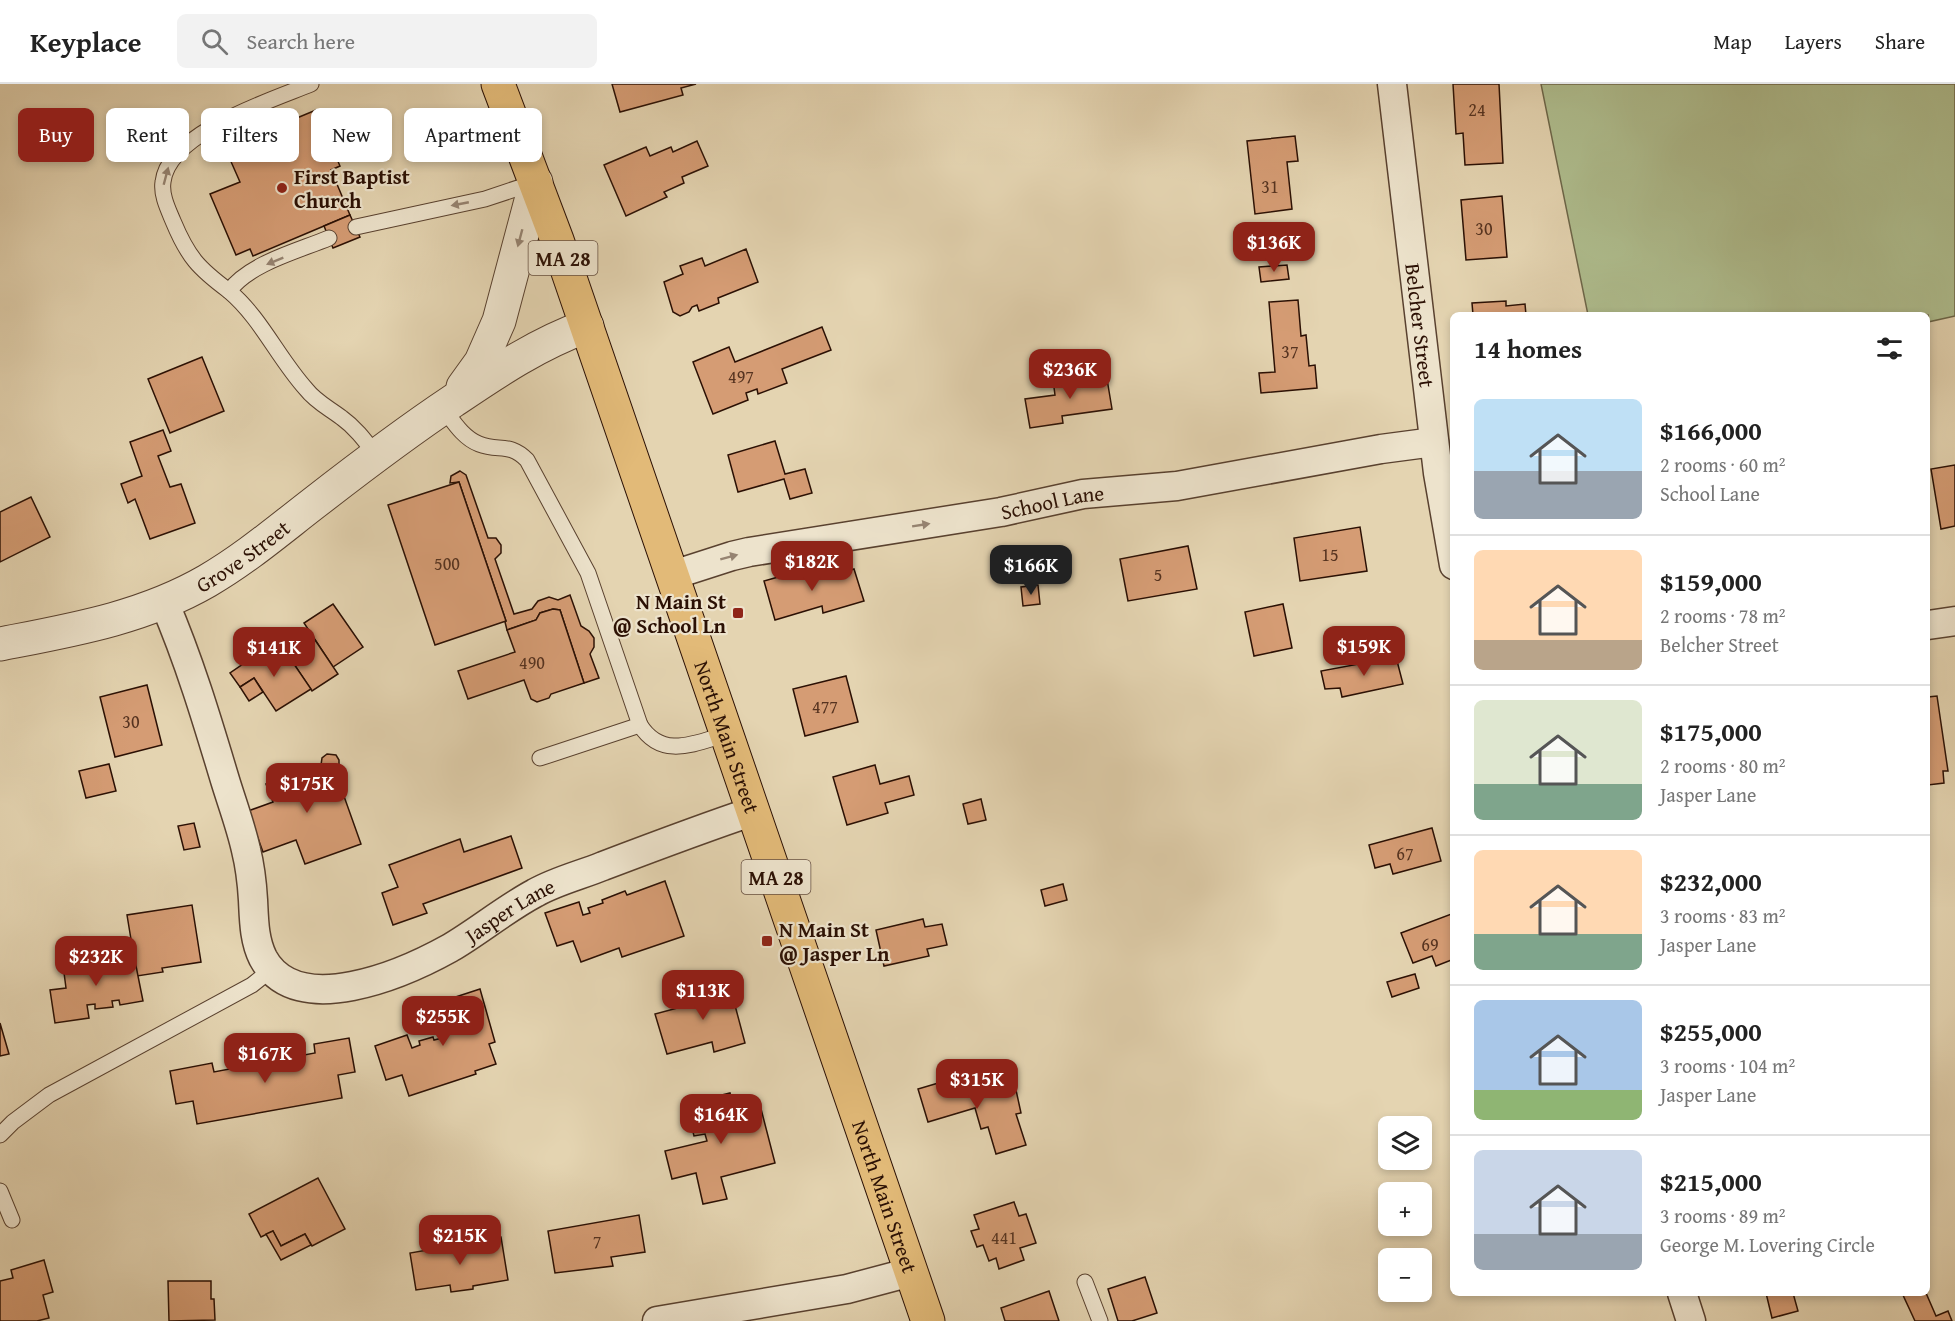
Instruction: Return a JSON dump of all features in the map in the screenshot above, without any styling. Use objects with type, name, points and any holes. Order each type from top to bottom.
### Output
[{"type":"main road","name":"North Main Street","points":[[498,84],[536,182],[587,326],[928,1321]]},
{"type":"street","name":"Belcher Street","points":[[1392,84],[1434,442],[1450,540]]},
{"type":"street","name":"Grove Street","points":[[448,404],[481,362],[499,321],[536,182]]},
{"type":"street","name":"Grove Street","points":[[0,644],[101,624],[148,609],[205,582],[242,558],[376,455],[448,404],[537,347],[587,326]]},
{"type":"street","name":"School Lane","points":[[673,575],[732,556],[1001,512],[1083,494],[1177,486],[1381,449],[1434,442]]},
{"type":"street","name":"Jasper Lane","points":[[164,602],[210,729],[246,847],[257,942],[264,960],[290,985],[308,989],[331,989],[375,980],[423,962],[450,948],[535,892],[754,811]]},
{"type":"street","points":[[1930,625],[1955,621]]},
{"type":"street","points":[[657,1321],[848,1289],[911,1272]]},
{"type":"street","points":[[1683,1296],[1691,1321]]},
{"type":"lane","points":[[311,84],[233,117],[199,135],[173,158],[166,170],[163,182],[164,194],[182,243],[197,265],[230,291],[249,311],[312,397],[355,429],[376,455]]},
{"type":"lane","points":[[356,227],[485,199],[536,182]]},
{"type":"lane","points":[[230,291],[236,282],[257,268],[329,238]]},
{"type":"lane","points":[[448,404],[469,439],[480,445],[515,450],[527,460],[588,573],[640,725],[646,735],[666,746],[678,747],[727,734]]},
{"type":"lane","points":[[540,758],[640,725]]},
{"type":"lane","points":[[0,1135],[13,1122],[49,1095],[243,990],[272,969]]},
{"type":"lane","points":[[0,1191],[12,1220]]},
{"type":"lane","points":[[1085,1282],[1100,1321]]},
{"type":"green space","points":[[1541,84],[1955,84],[1955,316],[1930,322],[1930,312],[1587,312]]},
{"type":"building","points":[[612,84],[696,84],[681,88],[683,95],[620,112]]},
{"type":"building","points":[[1453,84],[1499,84],[1503,163],[1465,165],[1463,133],[1456,134]]},
{"type":"building","name":"First Baptist Church","points":[[311,112],[311,162],[338,162],[340,166],[331,170],[350,215],[253,256],[250,249],[236,255],[210,194],[240,182],[231,162],[299,162],[299,117]]},
{"type":"building","points":[[1295,136],[1298,161],[1287,162],[1292,209],[1255,214],[1247,141]]},
{"type":"building","points":[[697,141],[708,166],[682,177],[684,183],[664,192],[667,197],[626,216],[604,165],[646,147],[650,156],[671,147],[673,152]]},
{"type":"building","points":[[1502,196],[1507,257],[1466,260],[1461,200]]},
{"type":"building","points":[[350,215],[360,237],[333,248],[324,226]]},
{"type":"building","points":[[746,249],[758,282],[718,298],[719,303],[699,311],[697,305],[680,316],[673,312],[664,282],[683,274],[680,266],[702,258],[705,266]]},
{"type":"building","points":[[1287,265],[1289,279],[1261,282],[1259,267]]},
{"type":"building","points":[[1298,300],[1301,336],[1306,335],[1309,366],[1315,365],[1317,388],[1261,393],[1259,373],[1275,372],[1269,302]]},
{"type":"building","points":[[1506,301],[1506,306],[1525,304],[1526,312],[1473,312],[1472,303]]},
{"type":"building","points":[[822,327],[831,350],[782,369],[787,383],[758,394],[757,389],[746,393],[748,400],[713,414],[693,362],[729,347],[735,362]]},
{"type":"building","points":[[202,357],[224,411],[170,433],[148,379]]},
{"type":"building","points":[[1106,373],[1112,409],[1062,416],[1063,423],[1030,428],[1025,399],[1055,395],[1053,380]]},
{"type":"building","points":[[163,430],[171,451],[158,456],[170,487],[181,484],[195,523],[150,539],[135,499],[128,503],[121,484],[142,476],[130,442]]},
{"type":"building","points":[[775,441],[785,474],[805,469],[812,493],[790,499],[784,479],[738,492],[728,455]]},
{"type":"building","points":[[1955,465],[1955,526],[1941,529],[1931,469]]},
{"type":"building","points":[[460,471],[466,475],[488,538],[496,538],[501,545],[501,553],[495,559],[514,614],[532,609],[538,601],[549,597],[558,600],[570,595],[581,626],[594,638],[594,647],[590,654],[599,678],[584,683],[560,610],[553,609],[540,613],[536,620],[507,630],[506,621],[459,482],[450,483],[451,476]]},
{"type":"building","points":[[459,482],[506,621],[435,645],[388,505]]},
{"type":"building","points":[[31,497],[50,537],[0,562],[0,512]]},
{"type":"building","points":[[1360,527],[1367,571],[1300,581],[1294,538]]},
{"type":"building","points":[[1188,546],[1197,589],[1128,601],[1120,559]]},
{"type":"building","points":[[817,566],[820,579],[854,569],[864,601],[823,613],[822,606],[775,620],[764,581]]},
{"type":"building","points":[[1038,585],[1040,604],[1023,606],[1021,587]]},
{"type":"building","points":[[333,604],[363,647],[333,667],[304,623]]},
{"type":"building","points":[[1283,604],[1292,648],[1254,656],[1245,612]]},
{"type":"building","points":[[553,609],[560,610],[584,683],[551,694],[549,698],[537,702],[531,699],[524,680],[468,699],[458,671],[515,652],[507,630],[536,620],[540,613]]},
{"type":"building","points":[[309,631],[338,674],[312,691],[283,648]]},
{"type":"building","points":[[283,648],[311,689],[276,711],[254,678],[240,687],[230,673],[259,653],[264,660]]},
{"type":"building","points":[[1396,657],[1403,684],[1342,697],[1340,688],[1325,689],[1321,671]]},
{"type":"building","points":[[846,676],[858,722],[805,736],[793,689]]},
{"type":"building","points":[[254,678],[263,692],[249,701],[240,687]]},
{"type":"building","points":[[147,685],[162,745],[115,757],[100,697]]},
{"type":"building","points":[[1937,696],[1948,771],[1943,771],[1944,783],[1930,785],[1930,697]]},
{"type":"building","points":[[327,754],[336,755],[339,760],[339,767],[335,771],[361,844],[305,864],[296,840],[263,852],[248,811],[273,802],[266,784],[321,765],[322,758]]},
{"type":"building","points":[[109,764],[116,791],[86,798],[79,771]]},
{"type":"building","points":[[875,765],[880,784],[909,776],[914,795],[885,803],[888,813],[847,825],[833,777]]},
{"type":"building","points":[[981,799],[986,820],[968,824],[963,804]]},
{"type":"building","points":[[194,823],[200,847],[184,850],[178,826]]},
{"type":"building","points":[[1432,828],[1441,861],[1393,874],[1390,864],[1375,868],[1369,845]]},
{"type":"building","points":[[511,836],[522,868],[423,904],[427,913],[393,925],[382,893],[398,887],[389,865],[460,839],[464,852]]},
{"type":"building","points":[[665,881],[684,936],[622,957],[619,948],[581,962],[573,941],[557,946],[545,913],[579,902],[583,915],[590,913],[588,908],[603,903],[602,900],[625,891],[627,895]]},
{"type":"building","points":[[1063,884],[1067,900],[1045,906],[1041,890]]},
{"type":"building","points":[[192,905],[201,962],[162,968],[163,972],[137,976],[127,915]]},
{"type":"building","points":[[1450,915],[1450,961],[1436,966],[1432,956],[1413,963],[1401,933]]},
{"type":"building","points":[[923,919],[925,927],[942,924],[947,945],[927,949],[929,956],[884,966],[876,930]]},
{"type":"building","points":[[133,951],[143,1001],[120,1005],[119,1000],[112,1001],[113,1007],[95,1009],[95,1004],[87,1005],[89,1018],[55,1023],[50,990],[66,988],[63,965],[113,957],[112,954]]},
{"type":"building","points":[[1415,974],[1419,988],[1392,997],[1387,982]]},
{"type":"building","points":[[728,979],[745,1043],[714,1052],[712,1042],[667,1054],[655,1014],[700,1002],[696,988]]},
{"type":"building","points":[[480,989],[495,1042],[489,1044],[496,1064],[475,1071],[476,1074],[409,1096],[402,1075],[386,1080],[375,1046],[407,1035],[412,1048],[420,1045],[419,1041],[433,1037],[434,1040],[442,1038],[431,1005]]},
{"type":"building","points":[[0,1023],[9,1054],[0,1056]]},
{"type":"building","points":[[349,1038],[355,1072],[338,1075],[342,1098],[197,1124],[193,1101],[176,1104],[170,1071],[212,1063],[214,1072],[315,1053],[314,1044]]},
{"type":"building","points":[[962,1076],[966,1089],[989,1083],[991,1094],[1016,1090],[1021,1113],[1016,1114],[1026,1145],[996,1154],[988,1127],[981,1129],[975,1108],[928,1122],[918,1089]]},
{"type":"building","points":[[730,1093],[735,1112],[760,1105],[775,1163],[721,1177],[727,1199],[703,1204],[696,1173],[672,1179],[665,1151],[707,1141],[705,1134],[694,1136],[686,1104]]},
{"type":"building","points":[[318,1178],[345,1229],[312,1246],[305,1234],[281,1246],[273,1231],[261,1237],[249,1214]]},
{"type":"building","points":[[1014,1202],[1019,1216],[1026,1214],[1036,1243],[1020,1248],[1024,1260],[999,1269],[996,1258],[989,1261],[983,1245],[977,1247],[971,1231],[979,1229],[974,1215]]},
{"type":"building","points":[[639,1215],[645,1252],[611,1257],[613,1266],[555,1273],[548,1231]]},
{"type":"building","points":[[273,1231],[281,1246],[305,1234],[311,1245],[281,1260],[266,1234]]},
{"type":"building","points":[[501,1237],[508,1280],[451,1292],[450,1285],[416,1290],[410,1253]]},
{"type":"building","points":[[44,1260],[53,1292],[43,1295],[49,1318],[37,1321],[0,1321],[0,1281],[13,1278],[11,1270]]},
{"type":"building","points":[[1145,1277],[1157,1313],[1132,1321],[1118,1321],[1108,1289]]},
{"type":"building","points":[[168,1281],[211,1281],[211,1299],[214,1299],[215,1320],[169,1321]]},
{"type":"building","points":[[1049,1291],[1059,1321],[1005,1321],[1001,1308]]},
{"type":"building","points":[[1767,1296],[1794,1296],[1798,1311],[1772,1318]]},
{"type":"building","points":[[1903,1296],[1927,1296],[1936,1316],[1948,1311],[1952,1321],[1915,1321]]},
{"type":"place","name":"First Baptist Church","points":[[282,188]]},
{"type":"place","name":"N Main St @ School Ln","points":[[738,613]]},
{"type":"place","name":"N Main St @ Jasper Ln","points":[[767,941]]}]
